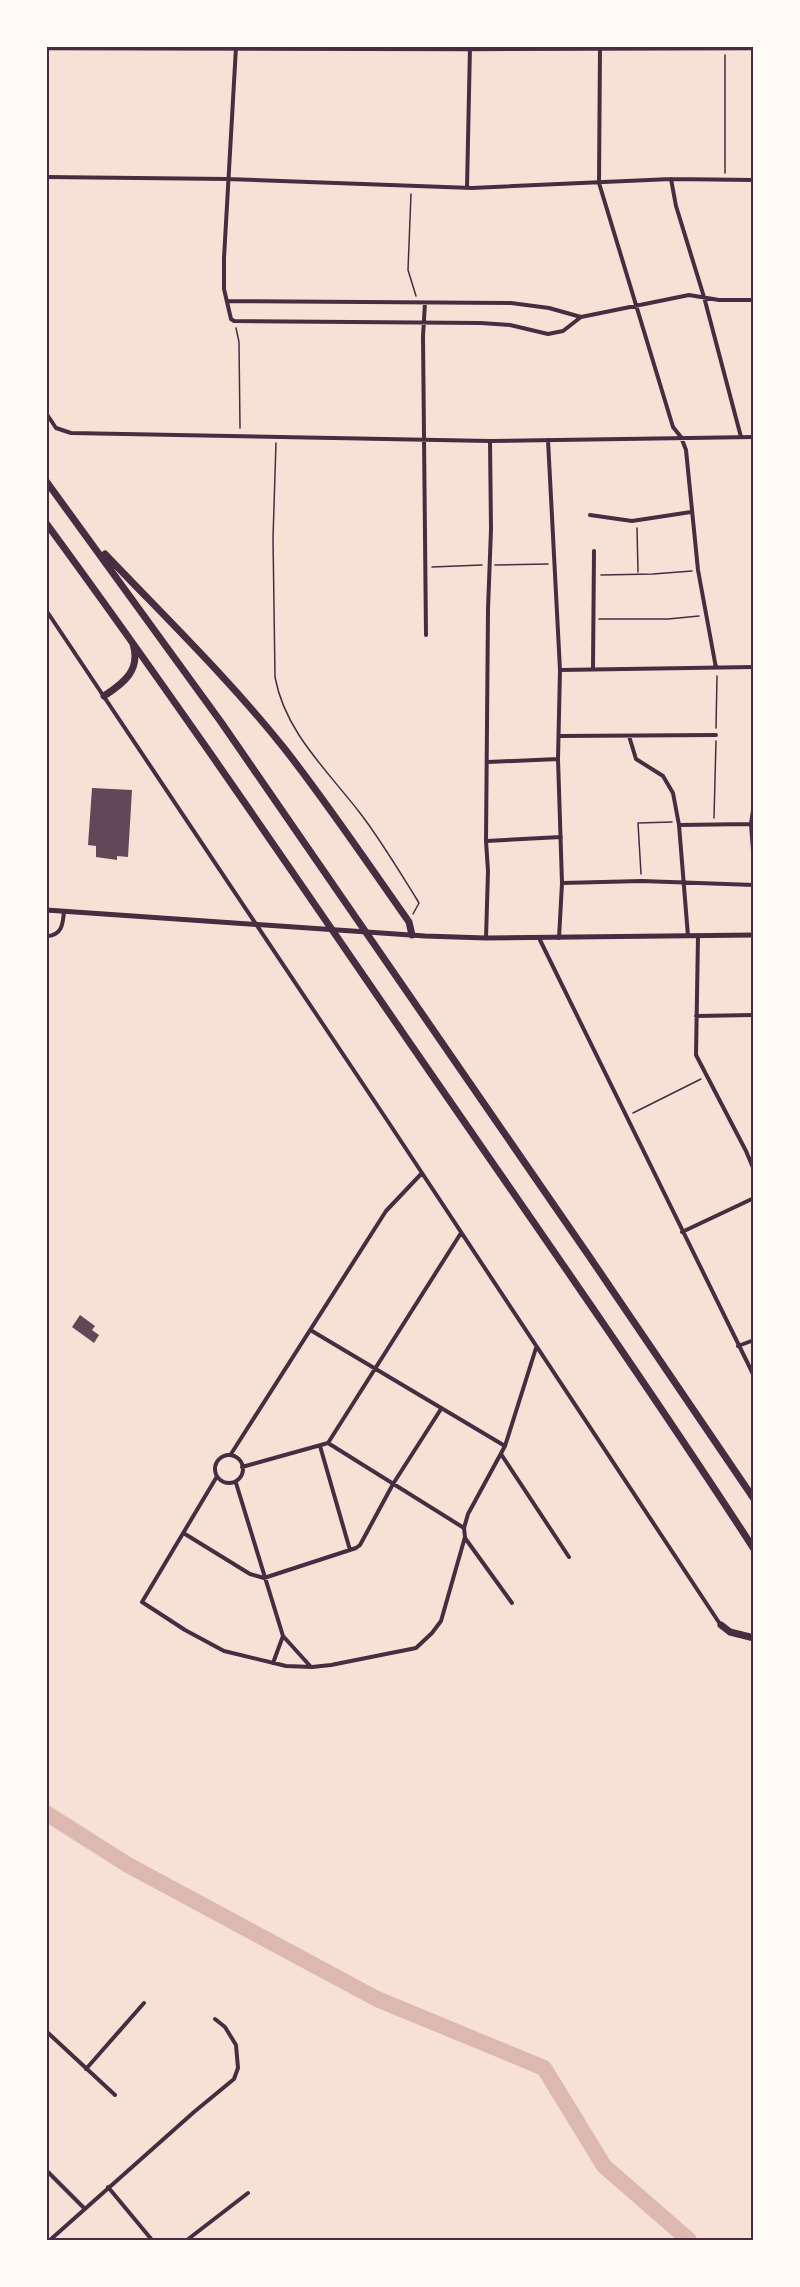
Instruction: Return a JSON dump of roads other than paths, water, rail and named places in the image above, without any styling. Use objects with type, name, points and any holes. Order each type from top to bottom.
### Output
[{"type":"highway","points":[[46,481],[221,722],[559,1212],[753,1499]]},
{"type":"highway","points":[[46,523],[132,639],[675,1428],[753,1549]]},
{"type":"highway","points":[[86,535],[169,621],[283,747],[322,798],[409,922],[412,935]]},
{"type":"highway","points":[[104,696],[120,685],[132,671],[136,660],[132,639]]},
{"type":"highway","points":[[721,1625],[730,1632],[753,1638]]},
{"type":"main road","points":[[46,910],[393,934],[486,938],[753,935]]},
{"type":"street","points":[[236,47],[224,258],[224,289],[229,315],[234,321],[425,321],[510,325],[548,334],[563,331],[581,317],[689,295],[719,300],[753,300]]},
{"type":"street","points":[[46,48],[753,48]]},
{"type":"street","points":[[467,188],[470,48]]},
{"type":"street","points":[[600,48],[599,183],[673,427],[681,437],[686,450],[698,570],[716,668]]},
{"type":"street","points":[[46,177],[227,178],[467,188],[671,179],[753,180]]},
{"type":"street","points":[[671,179],[676,206],[704,297],[741,437]]},
{"type":"street","points":[[227,301],[534,304],[581,317]]},
{"type":"street","points":[[425,303],[423,440],[426,635]]},
{"type":"street","points":[[46,413],[56,428],[65,432],[490,441],[753,437]]},
{"type":"street","points":[[548,440],[560,670],[558,759],[562,883],[559,938]]},
{"type":"street","points":[[486,938],[489,871],[486,841],[488,609],[492,529],[490,441]]},
{"type":"street","points":[[590,515],[637,520],[691,512]]},
{"type":"street","points":[[593,668],[594,551]]},
{"type":"street","points":[[46,610],[721,1625]]},
{"type":"street","points":[[560,670],[753,668]]},
{"type":"street","points":[[559,736],[716,735]]},
{"type":"street","points":[[629,736],[636,759],[667,780],[673,793],[679,823],[688,936]]},
{"type":"street","points":[[488,762],[558,759]]},
{"type":"street","points":[[753,803],[751,825],[753,863]]},
{"type":"street","points":[[679,823],[751,825]]},
{"type":"street","points":[[486,841],[561,837]]},
{"type":"street","points":[[562,883],[642,881],[753,885]]},
{"type":"street","points":[[46,936],[57,934],[61,930],[64,911]]},
{"type":"street","points":[[698,936],[696,1055],[753,1170]]},
{"type":"street","points":[[539,938],[753,1376]]},
{"type":"street","points":[[696,1016],[753,1015]]},
{"type":"street","points":[[422,1173],[386,1211],[231,1454],[219,1458],[214,1469],[216,1478],[185,1534],[142,1602],[185,1630],[224,1651],[298,1668],[416,1648],[441,1621],[465,1537],[464,1528],[468,1514],[505,1446],[536,1347]]},
{"type":"street","points":[[682,1232],[753,1198]]},
{"type":"street","points":[[242,1467],[328,1443],[461,1233]]},
{"type":"street","points":[[312,1330],[505,1446]]},
{"type":"street","points":[[738,1346],[753,1340]]},
{"type":"street","points":[[185,1534],[250,1574],[264,1578],[350,1550],[360,1545],[393,1484],[441,1409]]},
{"type":"street","points":[[328,1443],[464,1528]]},
{"type":"street","points":[[320,1446],[350,1550]]},
{"type":"street","points":[[216,1478],[225,1483],[236,1483],[241,1478],[242,1467],[237,1458],[231,1454]]},
{"type":"street","points":[[501,1454],[569,1557]]},
{"type":"street","points":[[236,1483],[283,1636],[312,1667]]},
{"type":"street","points":[[465,1537],[512,1603]]},
{"type":"street","points":[[273,1663],[283,1636]]},
{"type":"street","points":[[86,2069],[144,2003]]},
{"type":"street","points":[[50,2241],[108,2187],[231,2083],[238,2068],[236,2045],[225,2027],[215,2019]]},
{"type":"street","points":[[46,2031],[115,2095]]},
{"type":"street","points":[[46,2170],[85,2209]]},
{"type":"street","points":[[108,2187],[152,2241]]},
{"type":"street","points":[[187,2241],[249,2193]]},
{"type":"waterway","points":[[46,1813],[128,1865],[377,1999],[544,2068],[604,2166],[689,2240]]}]
